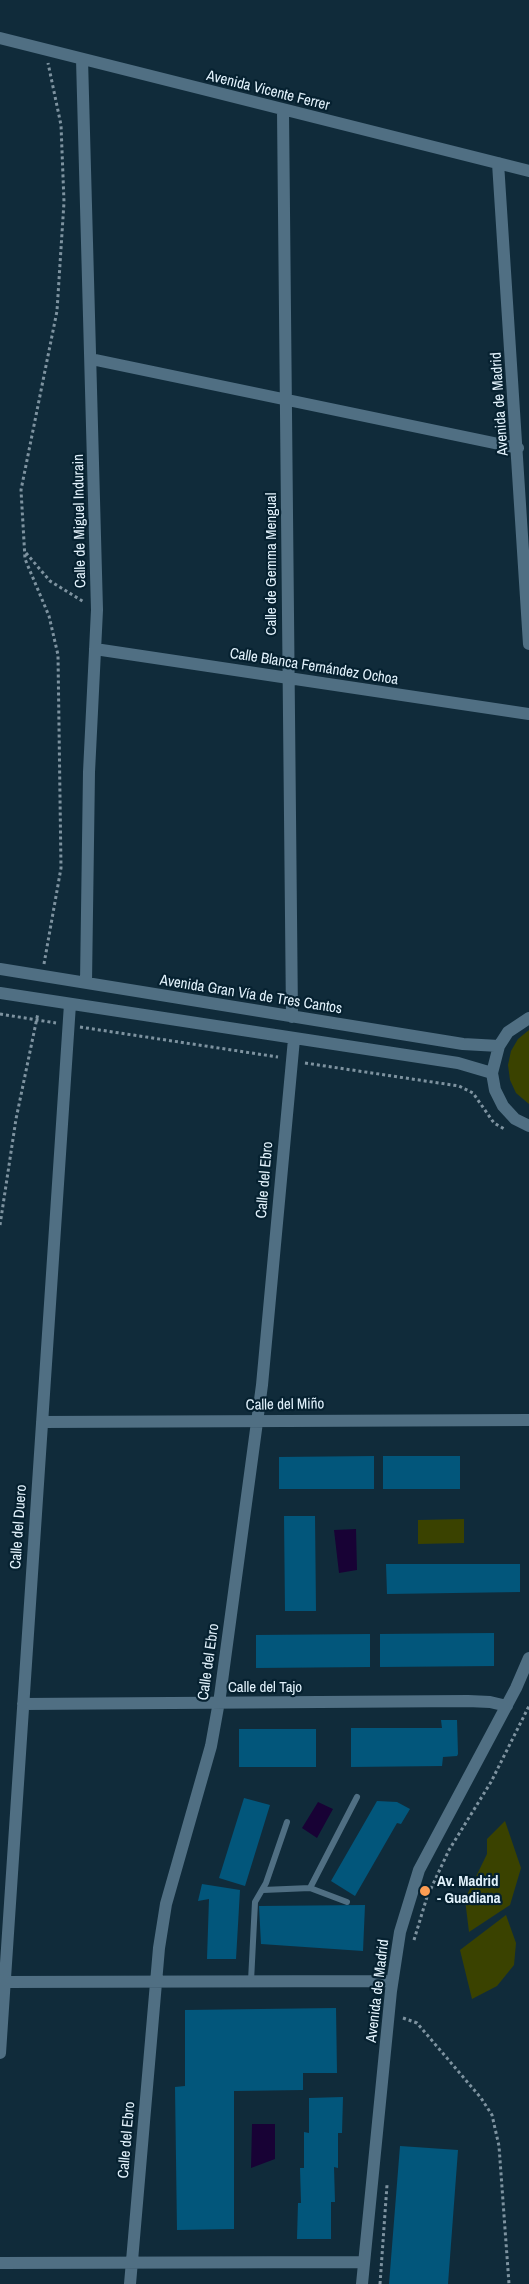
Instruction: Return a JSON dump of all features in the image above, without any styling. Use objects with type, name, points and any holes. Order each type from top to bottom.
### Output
[{"type":"street","name":"Avenida Vicente Ferrer","points":[[4,39],[529,171]]},
{"type":"street","name":"Calle de Miguel Indurain","points":[[82,59],[81,93],[97,610],[89,772],[86,982]]},
{"type":"street","name":"Calle de Gemma Mengual","points":[[283,111],[292,1017]]},
{"type":"street","name":"Avenida de Madrid","points":[[498,163],[529,644]]},
{"type":"street","points":[[91,359],[518,448]]},
{"type":"street","name":"Calle Blanca Fernández Ochoa","points":[[95,649],[529,714]]},
{"type":"street","name":"Avenida Gran Vía de Tres Cantos","points":[[0,969],[463,1044],[499,1046]]},
{"type":"street","points":[[0,993],[458,1063],[492,1073]]},
{"type":"street","name":"Calle del Duero","points":[[0,2053],[70,1004]]},
{"type":"street","points":[[529,1018],[508,1032],[499,1046],[492,1073],[495,1090],[503,1106],[515,1119],[529,1126]]},
{"type":"street","name":"Calle del Ebro","points":[[130,2284],[156,1983],[166,1904],[211,1746],[258,1421],[294,1039]]},
{"type":"street","name":"Calle del Miño","points":[[42,1422],[529,1420]]},
{"type":"street","name":"Avenida de Madrid","points":[[363,2284],[395,2017],[392,1981],[400,1932],[419,1870],[507,1707],[529,1658]]},
{"type":"street","name":"Calle del Tajo","points":[[23,1704],[468,1701],[490,1702],[507,1707]]},
{"type":"street","points":[[5,1982],[392,1981]]},
{"type":"street","points":[[0,2263],[364,2262]]},
{"type":"lane","points":[[310,1888],[357,1797]]},
{"type":"lane","points":[[251,1981],[252,1920],[255,1902],[262,1890],[287,1822]]},
{"type":"lane","points":[[262,1890],[310,1888],[346,1902]]},
{"type":"path","points":[[43,50],[53,78],[61,125],[64,202],[57,311],[21,490],[25,559],[49,616],[58,655],[61,868],[43,976]]},
{"type":"path","points":[[24,551],[50,581],[97,610]]},
{"type":"path","points":[[0,1225],[16,1119],[38,1020],[40,999]]},
{"type":"path","points":[[0,1014],[237,1049],[291,1060],[459,1086],[473,1093],[494,1123],[508,1132]]},
{"type":"path","points":[[413,1944],[427,1897],[449,1850],[491,1782],[529,1706]]},
{"type":"path","points":[[395,2017],[400,2028]]},
{"type":"path","points":[[395,2017],[417,2023],[481,2098],[492,2115],[499,2146],[509,2284]]},
{"type":"path","points":[[380,2284],[388,2177]]},
{"type":"green space","points":[[529,1030],[529,1104],[516,1093],[510,1080],[508,1065],[511,1051],[518,1039]]},
{"type":"green space","points":[[464,1519],[464,1543],[418,1544],[418,1520]]},
{"type":"green space","points":[[505,1821],[521,1868],[510,1905],[469,1932],[465,1899],[487,1854],[487,1839]]},
{"type":"green space","points":[[506,1915],[516,1943],[514,1965],[497,1986],[472,1999],[460,1950]]},
{"type":"shaded area","points":[[356,1529],[357,1570],[339,1573],[334,1530]]},
{"type":"shaded area","points":[[318,1802],[333,1809],[317,1838],[302,1828]]},
{"type":"shaded area","points":[[252,2124],[275,2124],[275,2159],[251,2168]]},
{"type":"building","points":[[374,1456],[374,1489],[279,1489],[279,1457]]},
{"type":"building","points":[[383,1456],[460,1456],[460,1489],[383,1489]]},
{"type":"building","points":[[284,1516],[315,1516],[316,1611],[285,1611]]},
{"type":"building","points":[[386,1564],[520,1564],[520,1592],[387,1594]]},
{"type":"building","points":[[494,1633],[494,1666],[380,1667],[380,1634]]},
{"type":"building","points":[[370,1634],[370,1667],[256,1668],[256,1635]]},
{"type":"building","points":[[441,1720],[457,1720],[458,1754],[443,1757],[442,1766],[351,1767],[351,1728],[442,1728]]},
{"type":"building","points":[[239,1729],[316,1729],[316,1767],[239,1767]]},
{"type":"building","points":[[244,1798],[270,1805],[245,1886],[219,1878]]},
{"type":"building","points":[[377,1801],[397,1802],[410,1809],[401,1824],[397,1823],[355,1896],[331,1881]]},
{"type":"building","points":[[202,1884],[240,1890],[236,1959],[207,1959],[209,1899],[198,1901]]},
{"type":"building","points":[[365,1905],[363,1951],[261,1944],[259,1906]]},
{"type":"building","points":[[336,2008],[337,2073],[303,2073],[303,2090],[234,2091],[234,2229],[177,2230],[175,2087],[185,2086],[185,2010]]},
{"type":"building","points":[[343,2097],[342,2133],[338,2133],[338,2168],[334,2167],[335,2202],[331,2202],[331,2239],[297,2239],[298,2203],[301,2203],[300,2168],[304,2168],[304,2132],[309,2133],[309,2098]]},
{"type":"building","points":[[400,2146],[458,2150],[448,2284],[389,2284]]},
{"type":"place","name":"Av. Madrid - Guadiana","points":[[425,1891]]}]
